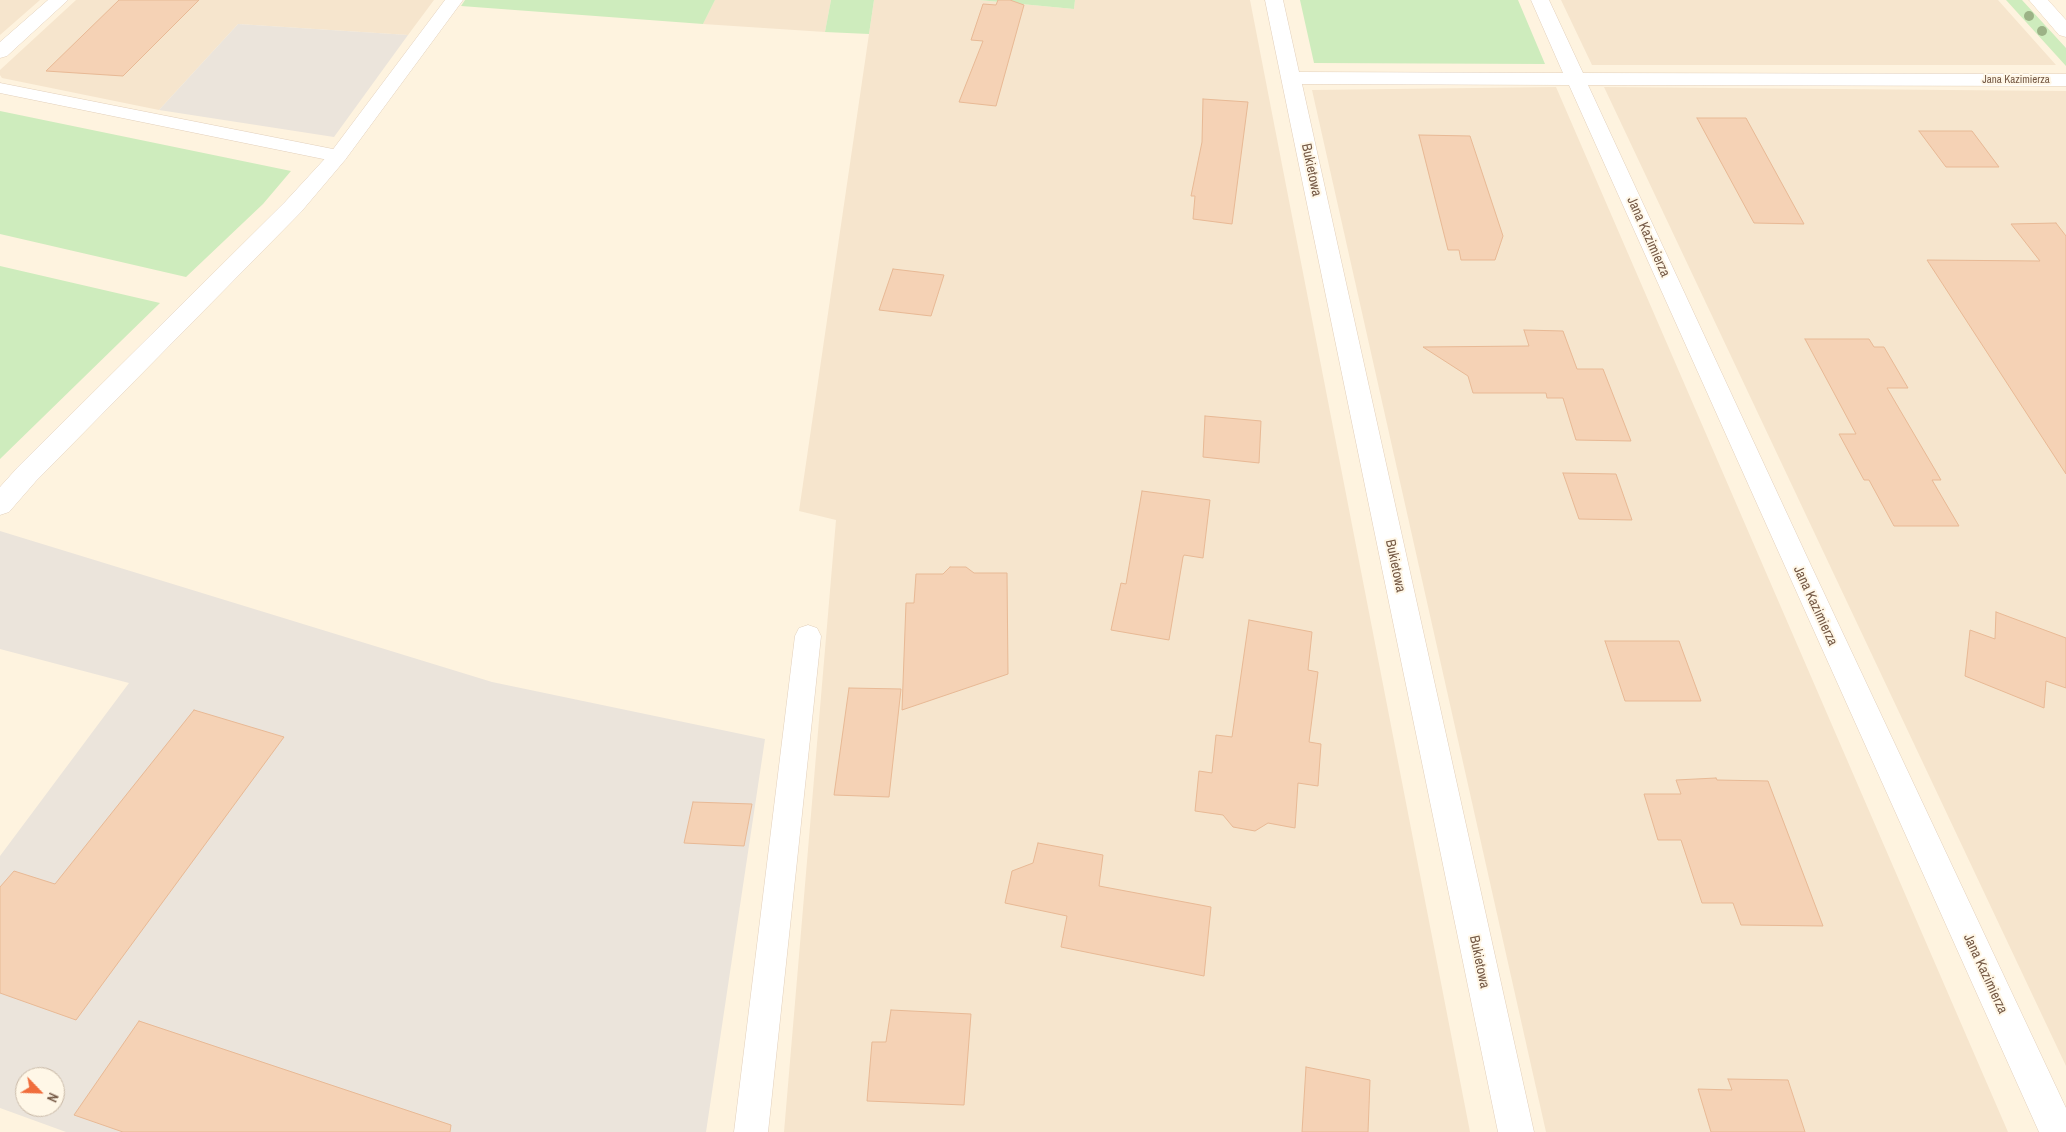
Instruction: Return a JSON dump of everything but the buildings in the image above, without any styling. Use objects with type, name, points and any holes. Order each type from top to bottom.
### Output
[{"type":"street","points":[[0,52],[59,0]]},
{"type":"street","points":[[0,505],[41,460],[293,207],[338,156],[454,0]]},
{"type":"street","name":"Bukietowa","points":[[1274,0],[1516,1132]]},
{"type":"street","name":"Jana Kazimierza","points":[[1540,0],[1794,560],[2058,1132]]},
{"type":"street","points":[[2038,0],[2066,31]]},
{"type":"street","name":"Jana Kazimierza","points":[[1291,78],[2066,80]]},
{"type":"lane","points":[[0,88],[338,156]]},
{"type":"lane","points":[[751,1132],[808,636]]},
{"type":"shaded area","points":[[0,0],[40,0],[0,35]]},
{"type":"shaded area","points":[[76,0],[434,0],[408,35],[238,24],[159,110],[2,78],[0,70]]},
{"type":"shaded area","points":[[715,0],[831,0],[825,32],[703,24]]},
{"type":"shaded area","points":[[874,0],[979,0],[1074,9],[1075,0],[1250,0],[1470,1132],[784,1132],[836,520],[799,511]]},
{"type":"shaded area","points":[[1561,0],[1998,0],[2056,65],[1592,65]]},
{"type":"shaded area","points":[[238,24],[408,35],[334,137],[159,110]]},
{"type":"shaded area","points":[[1556,87],[2008,1132],[1546,1132],[1312,90]]},
{"type":"shaded area","points":[[1604,87],[2066,91],[2066,1066]]},
{"type":"shaded area","points":[[0,531],[492,682],[765,739],[706,1132],[66,1132],[25,1117],[65,1117],[65,1067],[15,1067],[15,1113],[0,1108],[0,856],[129,683],[0,649]]},
{"type":"green space","points":[[465,0],[715,0],[703,24],[461,6]]},
{"type":"green space","points":[[831,0],[874,0],[869,34],[825,32]]},
{"type":"green space","points":[[979,0],[1075,0],[1074,9]]},
{"type":"green space","points":[[1300,0],[1518,0],[1545,64],[1314,63]]},
{"type":"green space","points":[[2006,0],[2022,0],[2066,48],[2066,66]]},
{"type":"green space","points":[[0,111],[291,171],[263,204],[186,277],[0,234]]},
{"type":"green space","points":[[0,266],[160,303],[0,459]]}]
